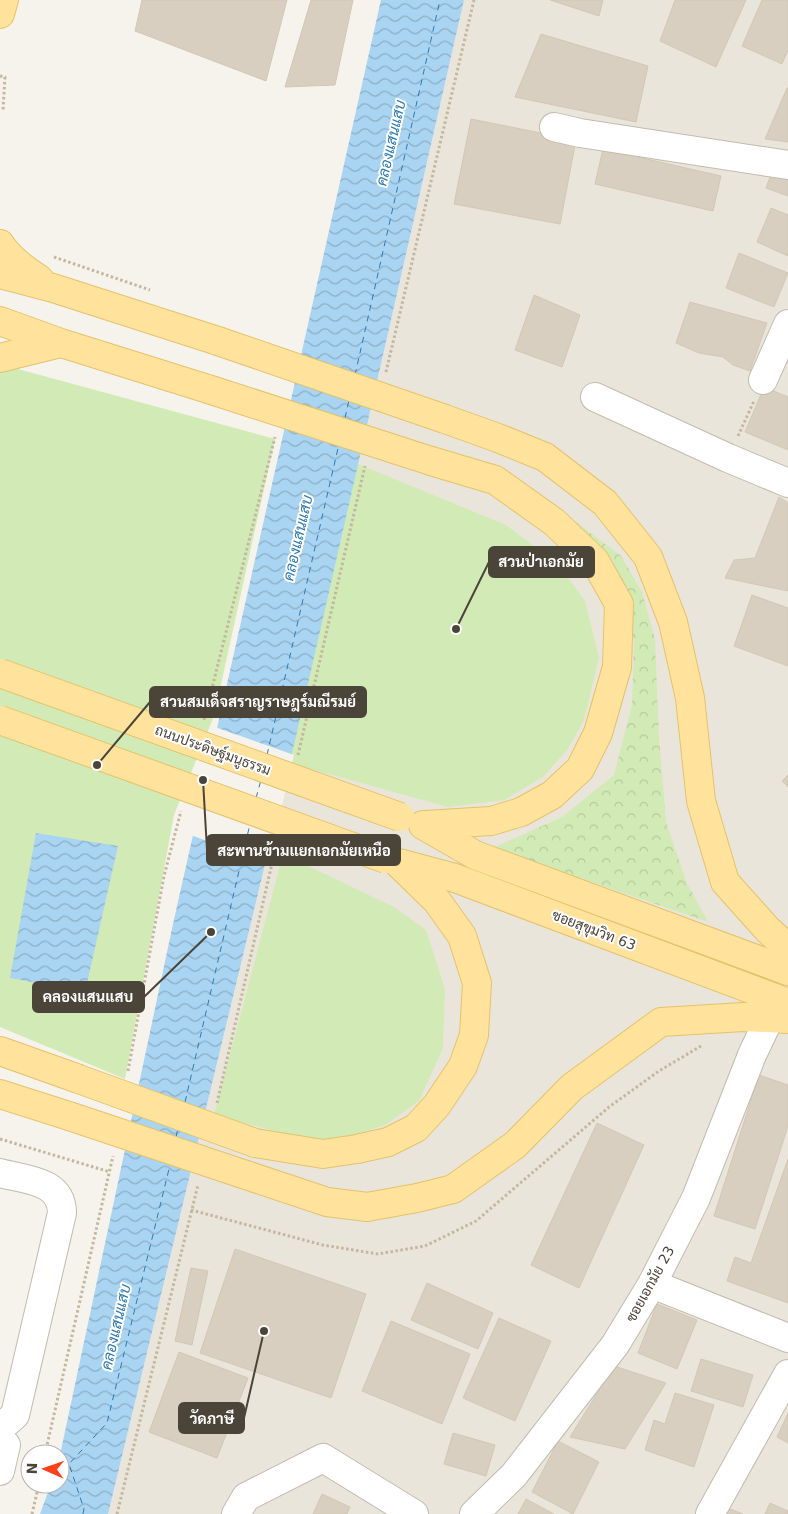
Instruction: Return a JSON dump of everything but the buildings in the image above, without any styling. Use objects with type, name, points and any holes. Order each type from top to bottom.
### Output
[{"type":"main road","points":[[0,14],[4,0]]},
{"type":"main road","points":[[0,244],[23,269],[53,288]]},
{"type":"main road","points":[[0,274],[53,288],[218,341],[445,418],[498,438],[544,457],[605,503],[648,557],[674,622],[690,698],[701,801],[725,882],[768,930],[788,948]]},
{"type":"main road","points":[[0,321],[61,344],[495,480],[554,522],[595,561],[619,604],[617,667],[598,733],[580,769],[552,795],[521,812],[490,821],[413,821]]},
{"type":"main road","points":[[0,358],[61,344]]},
{"type":"main road","name":"ถนนประดิษฐ์มนูธรรม","points":[[0,673],[413,821]]},
{"type":"main road","points":[[0,720],[392,861],[437,901],[462,936],[478,983],[474,1035],[462,1066],[437,1105],[416,1128],[388,1142],[323,1154],[255,1143],[0,1051]]},
{"type":"main road","name":"ซอยสุขุมวิท 63","points":[[413,821],[475,855],[788,971]]},
{"type":"main road","name":"ซอยสุขุมวิท 63","points":[[392,861],[456,878],[782,1013]]},
{"type":"main road","points":[[0,1094],[327,1202],[366,1207],[417,1198],[453,1189],[515,1145],[572,1087],[661,1022],[782,1013]]},
{"type":"street","points":[[554,127],[788,165]]},
{"type":"street","points":[[763,380],[788,324]]},
{"type":"street","points":[[595,397],[728,458],[788,483]]},
{"type":"street","name":"ซอยเอกมัย 23","points":[[474,1514],[514,1475],[615,1345],[652,1284],[696,1198],[752,1055],[782,1013]]},
{"type":"street","points":[[0,1173],[45,1185],[53,1189],[61,1200],[62,1213],[15,1415],[6,1424],[0,1426]]},
{"type":"street","points":[[652,1284],[788,1338]]},
{"type":"street","points":[[710,1514],[788,1374]]},
{"type":"street","points":[[0,1444],[6,1445],[0,1471]]},
{"type":"street","points":[[236,1514],[246,1497],[323,1458],[414,1514]]},
{"type":"path","points":[[0,76],[5,77],[3,110]]},
{"type":"path","points":[[728,458],[763,380]]},
{"type":"path","points":[[0,1139],[110,1172]]},
{"type":"path","points":[[32,1514],[36,1494]]},
{"type":"shaded area","points":[[464,0],[788,0],[788,1514],[108,1514],[297,732]]},
{"type":"green space","points":[[7,366],[275,439],[214,716],[174,815],[125,1079],[0,1027],[0,369]]},
{"type":"green space","points":[[358,464],[506,525],[559,565],[585,601],[599,658],[584,720],[567,750],[543,777],[504,800],[448,807],[289,763]]},
{"type":"green space","points":[[563,512],[621,556],[642,592],[655,639],[659,737],[666,822],[686,881],[708,922],[493,848],[562,817],[614,775],[632,705],[634,641],[616,572]]},
{"type":"green space","points":[[283,854],[394,907],[426,930],[445,989],[443,1048],[419,1101],[385,1125],[344,1138],[310,1140],[214,1115]]},
{"type":"water","points":[[381,0],[464,0],[297,732],[108,1514],[40,1514],[47,1494],[70,1494],[70,1444],[62,1444],[173,924]]},
{"type":"water","points":[[36,833],[118,846],[85,992],[10,978]]},
{"type":"pier","points":[[215,727],[294,755],[268,864],[191,835]]},
{"type":"ferry route","points":[[355,375],[440,0]]},
{"type":"ferry route","points":[[345,418],[349,400]]},
{"type":"ferry route","points":[[267,755],[339,444]]},
{"type":"ferry route","points":[[256,798],[261,780]]},
{"type":"ferry route","points":[[185,1102],[250,824]]},
{"type":"ferry route","points":[[176,1137],[178,1128]]},
{"type":"ferry route","points":[[83,1514],[84,1509],[69,1464],[107,1423],[170,1165]]},
{"type":"place","name":"สวนป่าเอกมัย","points":[[456,629]]},
{"type":"place","name":"สวนสมเด็จสราญราษฎร์มณีรมย์","points":[[97,765]]},
{"type":"place","name":"สะพานข้ามแยกเอกมัยเหนือ","points":[[203,780]]},
{"type":"place","name":"คลองแสนแสบ","points":[[211,932]]},
{"type":"place","name":"วัดภาษี","points":[[264,1331]]}]
